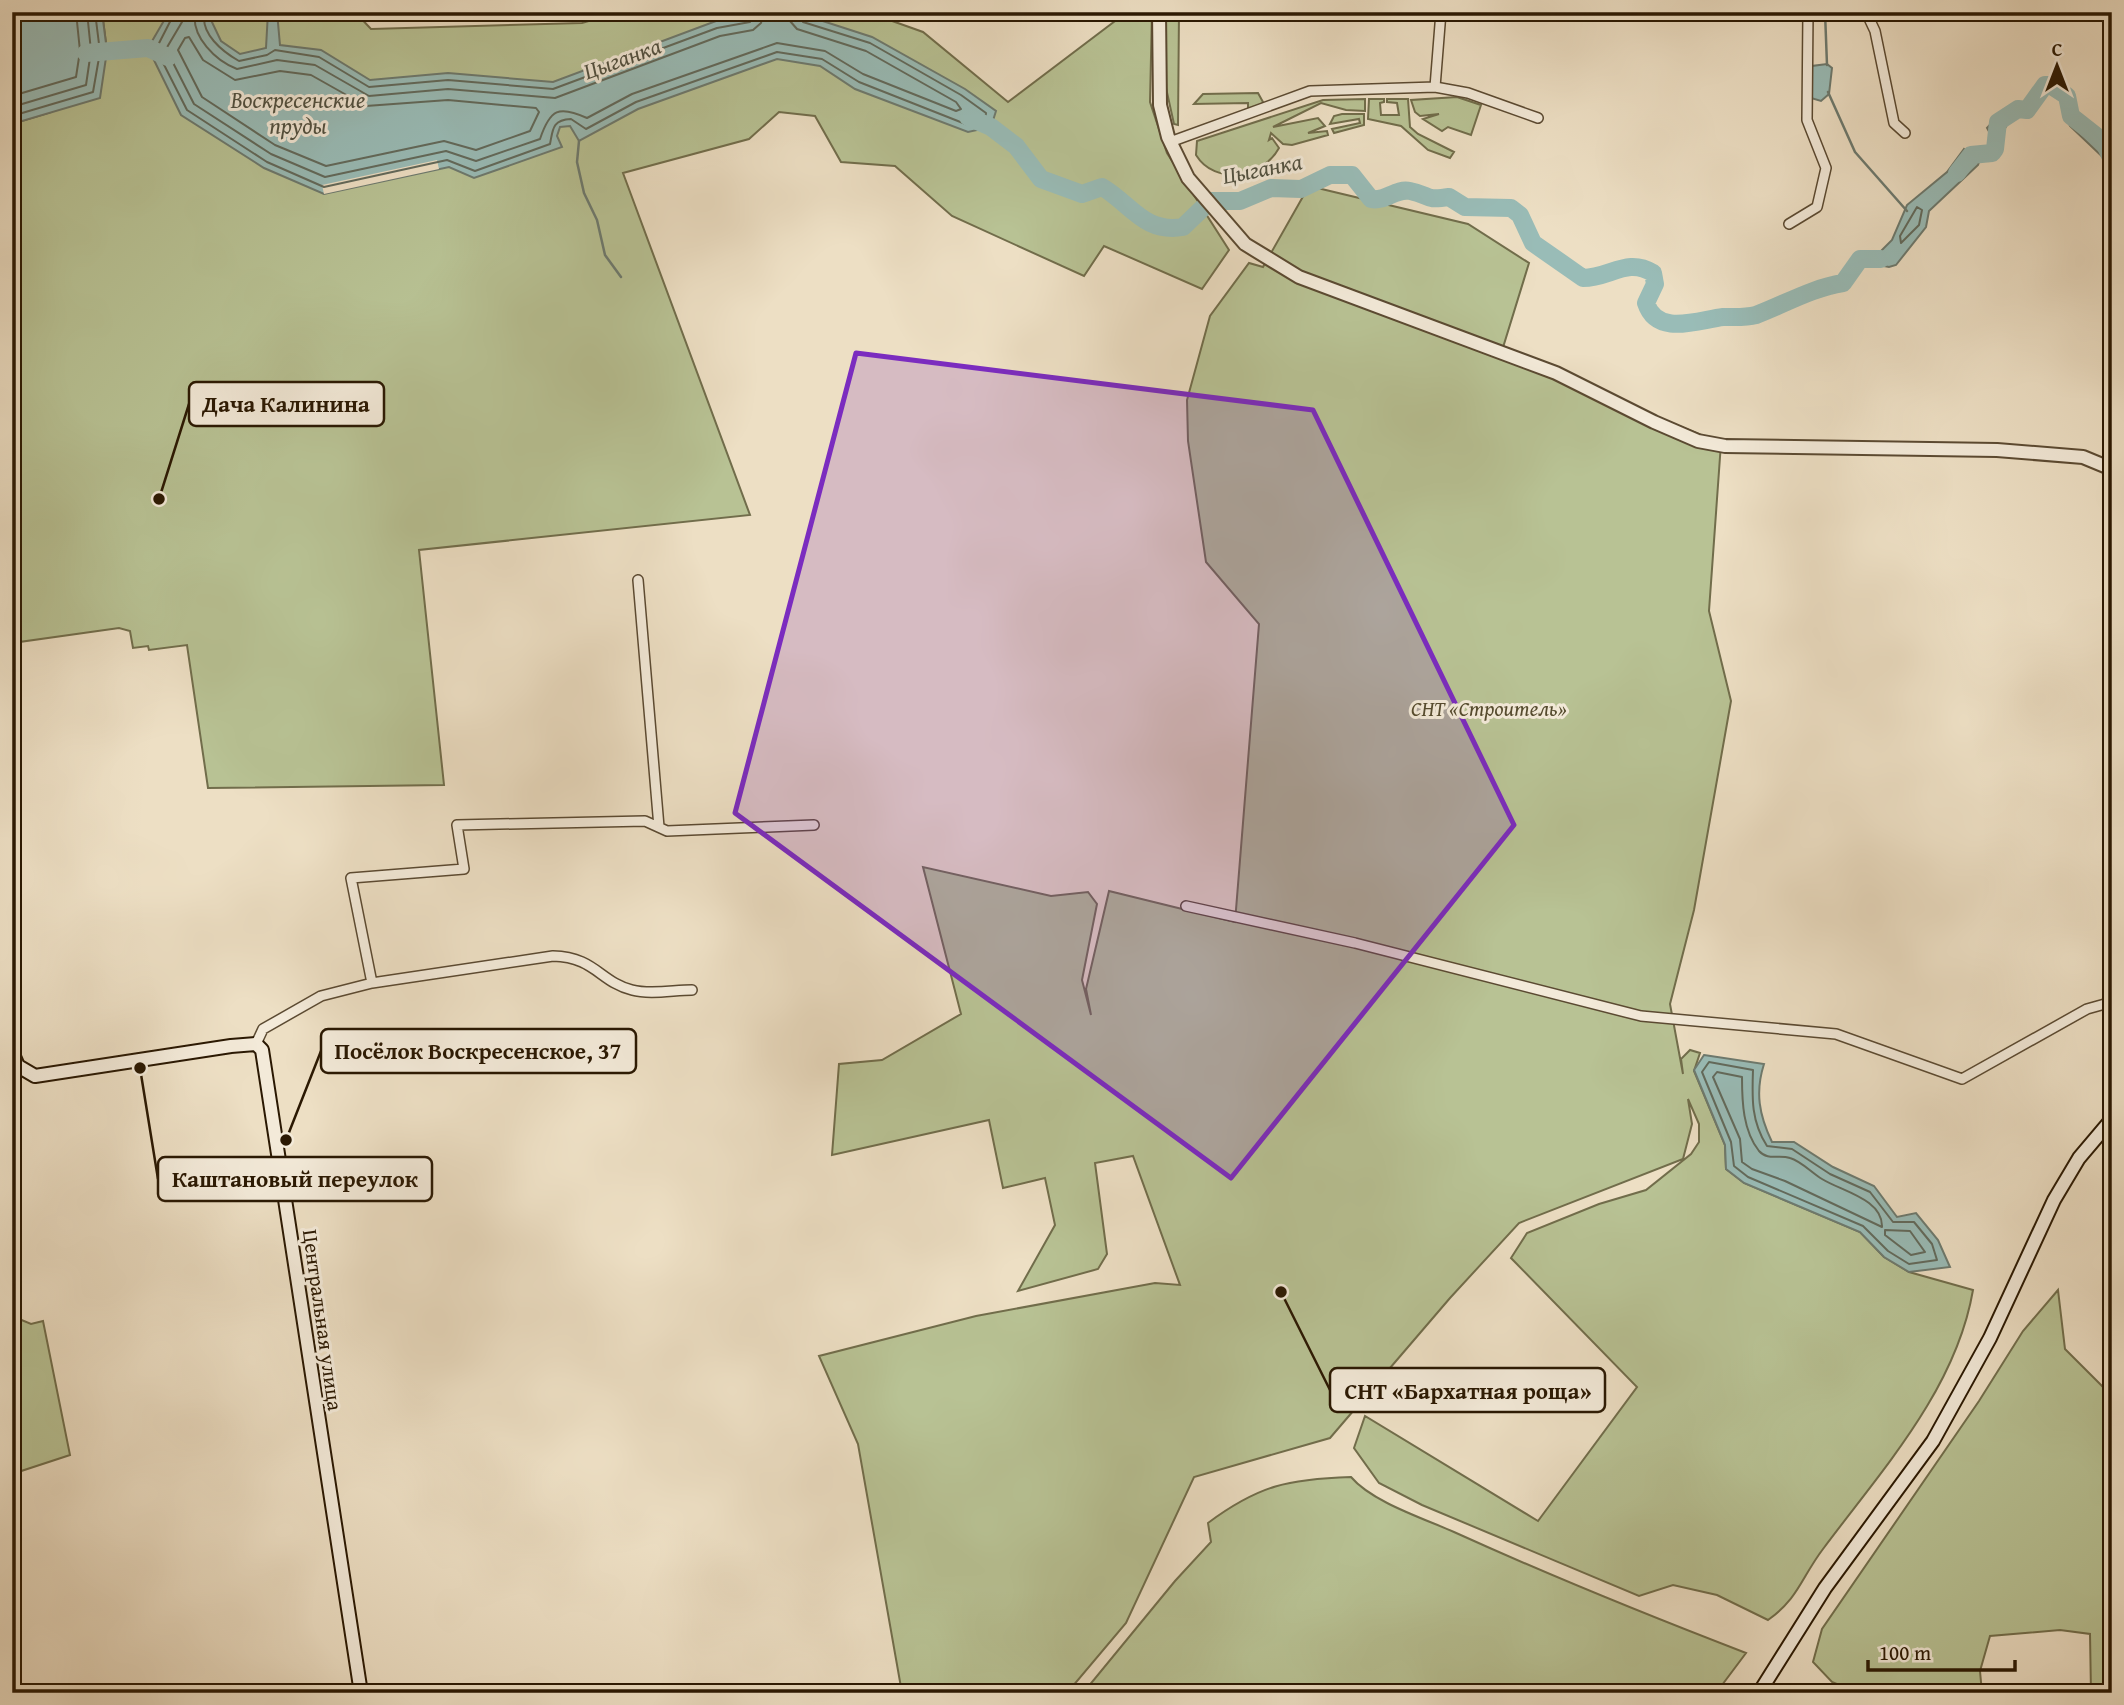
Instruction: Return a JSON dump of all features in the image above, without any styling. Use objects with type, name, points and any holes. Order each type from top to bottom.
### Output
[{"type":"main road","points":[[1159,12],[1160,105],[1170,142],[1188,178],[1245,244],[1300,277],[1556,373],[1698,441],[1725,446],[1997,450],[2083,457],[2112,469]]},
{"type":"main road","points":[[12,1052],[18,1066],[35,1076],[256,1044]]},
{"type":"main road","name":"Центральная улица","points":[[256,1044],[262,1050],[268,1079],[361,1693]]},
{"type":"main road","points":[[1759,1693],[1825,1588],[1933,1441],[1990,1338],[2054,1200],[2079,1158],[2112,1119]]},
{"type":"street","points":[[920,12],[923,16],[929,12]]},
{"type":"street","points":[[1434,87],[1441,12]]},
{"type":"street","points":[[1789,224],[1817,207],[1826,168],[1807,120],[1808,12]]},
{"type":"street","points":[[1866,12],[1875,31],[1894,123],[1905,134]]},
{"type":"street","points":[[1170,142],[1310,91],[1434,87],[1468,93],[1538,118]]},
{"type":"street","points":[[638,580],[659,827]]},
{"type":"street","points":[[372,983],[351,878],[464,869],[457,825],[645,821],[667,831],[814,825]]},
{"type":"street","points":[[1186,906],[1355,943],[1641,1016],[1836,1034],[1962,1079],[2087,1009],[2112,1002]]},
{"type":"street","points":[[256,1044],[262,1029],[321,996],[372,983],[553,956],[572,956],[585,961],[634,991],[692,990]]},
{"type":"highlighted area","points":[[856,353],[1313,410],[1514,825],[1231,1178],[735,813]]},
{"type":"green space","points":[[102,12],[355,12],[371,29],[582,23],[619,12],[867,12],[923,32],[1008,102],[1127,12],[1152,12],[1150,102],[1167,153],[1229,250],[1202,289],[1104,246],[1084,276],[952,216],[895,166],[841,162],[815,116],[779,112],[749,139],[623,173],[750,515],[419,550],[444,785],[208,788],[187,645],[149,650],[148,646],[133,648],[130,631],[119,628],[12,643],[12,124],[51,112],[107,51]]},
{"type":"green space","points":[[1165,12],[1179,12],[1178,125],[1174,124],[1166,88]]},
{"type":"green space","points":[[1258,93],[1263,102],[1261,106],[1248,110],[1248,103],[1194,104],[1203,94]]},
{"type":"green space","points":[[1457,97],[1481,105],[1471,135],[1448,127],[1442,131],[1423,119],[1439,114],[1420,116],[1415,112],[1411,100]]},
{"type":"green space","points":[[1365,99],[1365,111],[1346,110],[1321,103],[1273,127],[1318,118],[1325,126],[1308,133],[1327,131],[1328,135],[1292,145],[1283,144],[1271,133],[1269,140],[1272,138],[1279,148],[1272,158],[1251,172],[1226,174],[1215,171],[1204,165],[1196,155],[1197,141],[1323,100]]},
{"type":"green space","points":[[1369,99],[1384,99],[1384,102],[1380,103],[1381,115],[1399,115],[1397,103],[1387,102],[1387,99],[1408,99],[1410,127],[1418,134],[1454,152],[1450,158],[1428,150],[1401,126],[1368,119]]},
{"type":"green space","points":[[1364,114],[1364,125],[1334,133],[1332,129],[1360,123],[1359,119],[1330,124],[1334,116]]},
{"type":"green space","name":"СНТ «Строитель»","points":[[1309,186],[1468,224],[1529,263],[1501,354],[1721,443],[1709,611],[1731,701],[1694,910],[1670,1004],[1683,1074],[1681,1059],[1690,1050],[1700,1053],[1694,1071],[1725,1145],[1726,1169],[1744,1183],[1860,1232],[1884,1257],[1909,1272],[1973,1290],[1964,1327],[1951,1362],[1913,1428],[1823,1549],[1787,1604],[1768,1620],[1717,1595],[1673,1585],[1639,1596],[1422,1505],[1379,1483],[1354,1448],[1365,1416],[1538,1521],[1637,1387],[1511,1258],[1527,1233],[1599,1204],[1646,1190],[1691,1154],[1699,1142],[1699,1124],[1688,1099],[1692,1124],[1683,1159],[1519,1223],[1450,1298],[1330,1438],[1194,1477],[1126,1623],[1067,1693],[902,1693],[858,1444],[819,1356],[976,1316],[1155,1283],[1180,1285],[1133,1156],[1095,1163],[1107,1254],[1098,1269],[1018,1291],[1055,1225],[1045,1178],[1003,1188],[989,1120],[832,1155],[839,1064],[882,1060],[961,1014],[923,867],[1051,896],[1088,892],[1097,904],[1082,980],[1091,1015],[1086,989],[1109,891],[1235,922],[1259,624],[1206,562],[1188,441],[1187,400],[1210,316],[1249,263],[1263,267]]},
{"type":"green space","points":[[2058,1290],[2065,1349],[2112,1396],[2112,1693],[2091,1693],[2090,1634],[2060,1630],[1990,1636],[1980,1671],[1982,1693],[1858,1693],[1832,1682],[1813,1662],[1822,1629],[1979,1401],[2023,1331]]},
{"type":"green space","points":[[12,1316],[31,1324],[43,1321],[70,1455],[12,1474]]},
{"type":"green space","points":[[1351,1477],[1372,1494],[1400,1509],[1599,1595],[1746,1653],[1716,1693],[1083,1693],[1175,1581],[1211,1542],[1208,1523],[1243,1500],[1275,1486]]},
{"type":"water","points":[[28,12],[102,12],[107,51],[100,98],[12,124],[12,21]]},
{"type":"water","name":"Воскресенские пруды","points":[[169,12],[212,12],[210,18],[221,41],[240,54],[266,48],[268,12],[277,12],[280,45],[321,50],[370,80],[448,73],[553,82],[716,21],[768,12],[795,12],[872,37],[965,89],[996,111],[991,127],[968,132],[855,89],[820,66],[777,59],[638,109],[579,141],[570,126],[560,127],[557,136],[562,147],[474,178],[449,167],[324,194],[264,168],[181,115],[148,48]]},
{"type":"water","points":[[1827,64],[1832,68],[1829,94],[1821,101],[1811,98],[1812,66]]},
{"type":"water","points":[[2002,112],[2008,123],[2000,137],[1992,137],[1987,128]]},
{"type":"water","points":[[2074,117],[2106,141],[2112,166],[2070,126],[2067,118]]},
{"type":"water","points":[[1964,149],[1979,162],[1978,165],[1929,211],[1926,227],[1896,265],[1889,267],[1863,262],[1860,259],[1863,256],[1874,258],[1892,240],[1907,205],[1947,172]]},
{"type":"water","points":[[1704,1055],[1764,1064],[1759,1094],[1764,1122],[1772,1142],[1794,1142],[1833,1167],[1874,1186],[1897,1217],[1916,1213],[1938,1240],[1950,1267],[1909,1272],[1884,1257],[1860,1232],[1744,1183],[1726,1169],[1725,1145],[1694,1070]]},
{"type":"pier","points":[[437,160],[439,169],[324,194],[322,185]]},
{"type":"waterway","points":[[1825,12],[1827,65]]},
{"type":"waterway","name":"Цыганка","points":[[86,53],[148,48],[168,57]]},
{"type":"waterway","name":"Цыганка","points":[[1957,173],[1971,155],[1992,153],[1995,149],[1998,122],[2018,109],[2027,110],[2045,85],[2050,85],[2067,96],[2071,116],[2104,142],[2112,160]]},
{"type":"waterway","points":[[1828,92],[1855,152],[1907,211]]},
{"type":"waterway","name":"Цыганка","points":[[968,117],[991,127],[1016,146],[1041,179],[1082,194],[1102,187],[1138,216],[1158,226],[1169,228],[1183,227],[1210,201],[1240,201],[1271,188],[1301,189],[1330,175],[1352,175],[1371,199],[1381,199],[1405,191],[1431,198],[1449,197],[1465,207],[1511,208],[1520,215],[1533,243],[1583,278],[1635,267],[1653,273],[1655,284],[1646,303],[1651,313],[1659,320],[1669,323],[1756,315],[1809,292],[1843,283],[1860,259],[1881,259]]},
{"type":"waterway","points":[[579,141],[577,162],[584,193],[597,220],[605,255],[621,277]]},
{"type":"place","name":"Дача Калинина","points":[[159,499]]},
{"type":"place","name":"Каштановый переулок","points":[[140,1068]]},
{"type":"place","name":"Посёлок Воскресенское, 37","points":[[286,1140]]},
{"type":"place","name":"СНТ «Бархатная роща»","points":[[1281,1292]]}]
